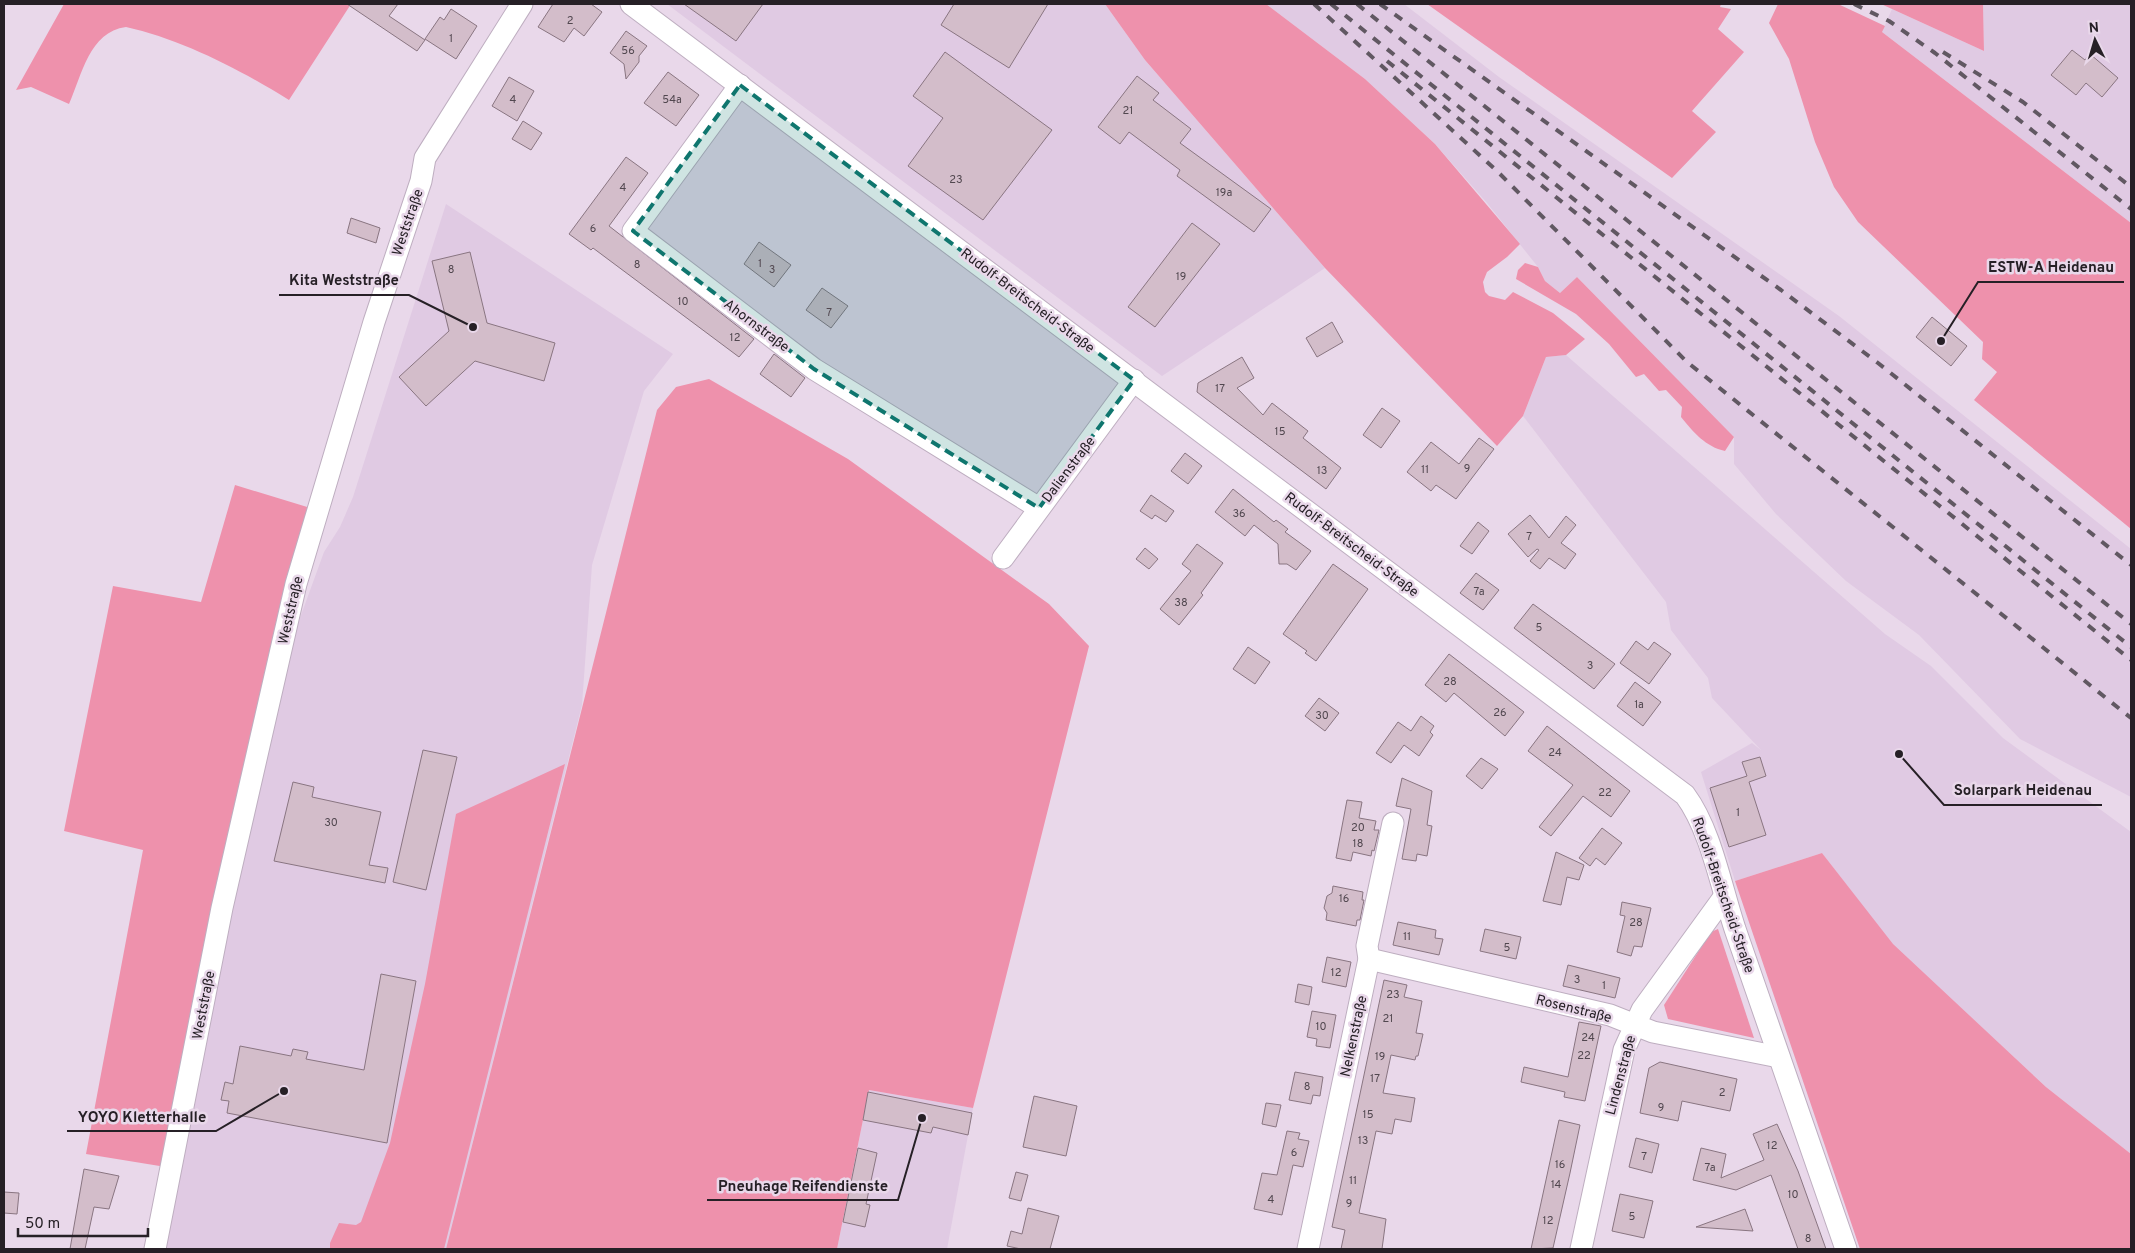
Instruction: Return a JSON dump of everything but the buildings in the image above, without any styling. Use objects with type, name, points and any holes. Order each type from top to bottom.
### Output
[{"type":"street","name":"Weststraße","points":[[156,1249],[222,908],[296,584],[317,510],[374,322],[421,181],[425,158],[522,4]]},
{"type":"street","name":"Rudolf-Breitscheid-Straße","points":[[631,4],[1685,795],[1694,806],[1706,837],[1724,897],[1846,1249]]},
{"type":"street","name":"Ahornstraße","points":[[740,85],[633,232],[814,369],[1039,508]]},
{"type":"street","name":"Dalienstraße","points":[[1003,558],[1134,380]]},
{"type":"street","name":"Nelkenstraße","points":[[1308,1249],[1369,959],[1367,946],[1393,823]]},
{"type":"street","name":"Lindenstraße","points":[[1581,1249],[1624,1050],[1633,1026],[1724,897]]},
{"type":"street","name":"Rosenstraße","points":[[1369,959],[1610,1015],[1633,1026],[1779,1057]]},
{"type":"highlighted area","points":[[740,85],[1134,380],[1039,508],[814,369],[633,231]]},
{"type":"shaded area","points":[[64,4],[351,4],[289,100],[231,67],[189,47],[147,32],[126,27],[113,31],[103,37],[95,46],[83,68],[69,104],[31,87],[16,90]]},
{"type":"shaded area","points":[[667,4],[1105,4],[1145,60],[1325,268],[1162,376]]},
{"type":"shaded area","points":[[1105,4],[1266,4],[1365,79],[1435,144],[1520,244],[1507,257],[1487,272],[1483,282],[1485,292],[1489,296],[1505,300],[1513,292],[1553,313],[1585,339],[1566,355],[1546,357],[1523,416],[1497,446],[1325,268],[1145,60]]},
{"type":"shaded area","points":[[1266,4],[1404,4],[1499,77],[1839,316],[2131,549],[2131,797],[2020,739],[1919,635],[1846,581],[1776,514],[1734,464],[1734,437],[1577,277],[1560,293],[1545,281],[1538,267],[1487,203],[1435,144],[1365,79]]},
{"type":"shaded area","points":[[1427,4],[1721,4],[1720,7],[1731,9],[1718,29],[1744,52],[1692,111],[1716,132],[1672,178]]},
{"type":"shaded area","points":[[1778,4],[1838,4],[1885,26],[1882,32],[2131,223],[2131,529],[1974,400],[1997,372],[1982,359],[1983,342],[1858,222],[1834,187],[1815,142],[1789,59],[1769,23]]},
{"type":"shaded area","points":[[1881,4],[1983,4],[1984,51],[1892,9]]},
{"type":"shaded area","points":[[1983,4],[2131,4],[2131,223],[1882,32],[1892,9],[1984,51]]},
{"type":"shaded area","points":[[446,204],[673,354],[644,391],[592,565],[582,705],[446,1249],[155,1249],[296,629],[324,552],[340,527],[353,497]]},
{"type":"shaded area","points":[[1525,263],[1538,267],[1545,281],[1560,293],[1577,277],[1734,437],[1725,451],[1712,446],[1700,438],[1681,417],[1682,407],[1666,390],[1659,391],[1644,374],[1636,377],[1609,344],[1576,314],[1516,279],[1518,270]]},
{"type":"shaded area","points":[[1566,355],[1885,634],[1931,666],[2003,738],[2131,832],[2131,1154],[2046,1087],[1892,944],[1822,853],[1735,881],[1701,772],[1752,743],[1761,750],[1712,698],[1708,678],[1671,630],[1666,602],[1523,416],[1546,357]]},
{"type":"shaded area","points":[[709,379],[848,459],[1049,604],[1089,646],[973,1108],[869,1090],[837,1249],[446,1249],[657,410],[676,387]]},
{"type":"shaded area","points":[[235,485],[317,510],[172,1168],[86,1154],[143,850],[64,831],[113,586],[201,602]]},
{"type":"shaded area","points":[[565,764],[444,1249],[330,1249],[330,1243],[339,1223],[356,1225],[361,1222],[390,1143],[425,984],[456,814]]},
{"type":"shaded area","points":[[1822,853],[1893,944],[2046,1087],[2131,1154],[2131,1249],[1860,1249],[1735,881]]},
{"type":"shaded area","points":[[1718,929],[1754,1038],[1668,1019],[1664,1005],[1711,932]]},
{"type":"shaded area","points":[[869,1090],[973,1108],[947,1249],[837,1249]]},
{"type":"railway","points":[[1314,4],[1498,172],[1687,362],[2131,718]]},
{"type":"railway","points":[[1331,4],[2131,647]]},
{"type":"railway","points":[[1357,4],[2131,624]]},
{"type":"railway","points":[[1380,4],[1781,290],[1878,363],[2131,565]]},
{"type":"railway","points":[[1854,4],[1889,21],[1935,53],[2131,209]]},
{"type":"railway","points":[[1943,52],[2023,102],[2131,187]]},
{"type":"railway","points":[[1387,61],[2131,660]]},
{"type":"place","name":"Kita Weststraße","points":[[473,327]]},
{"type":"place","name":"ESTW-A Heidenau","points":[[1941,341]]},
{"type":"place","name":"Solarpark Heidenau","points":[[1899,754]]},
{"type":"place","name":"YOYO Kletterhalle","points":[[284,1091]]},
{"type":"place","name":"Pneuhage Reifendienste","points":[[922,1118]]}]
